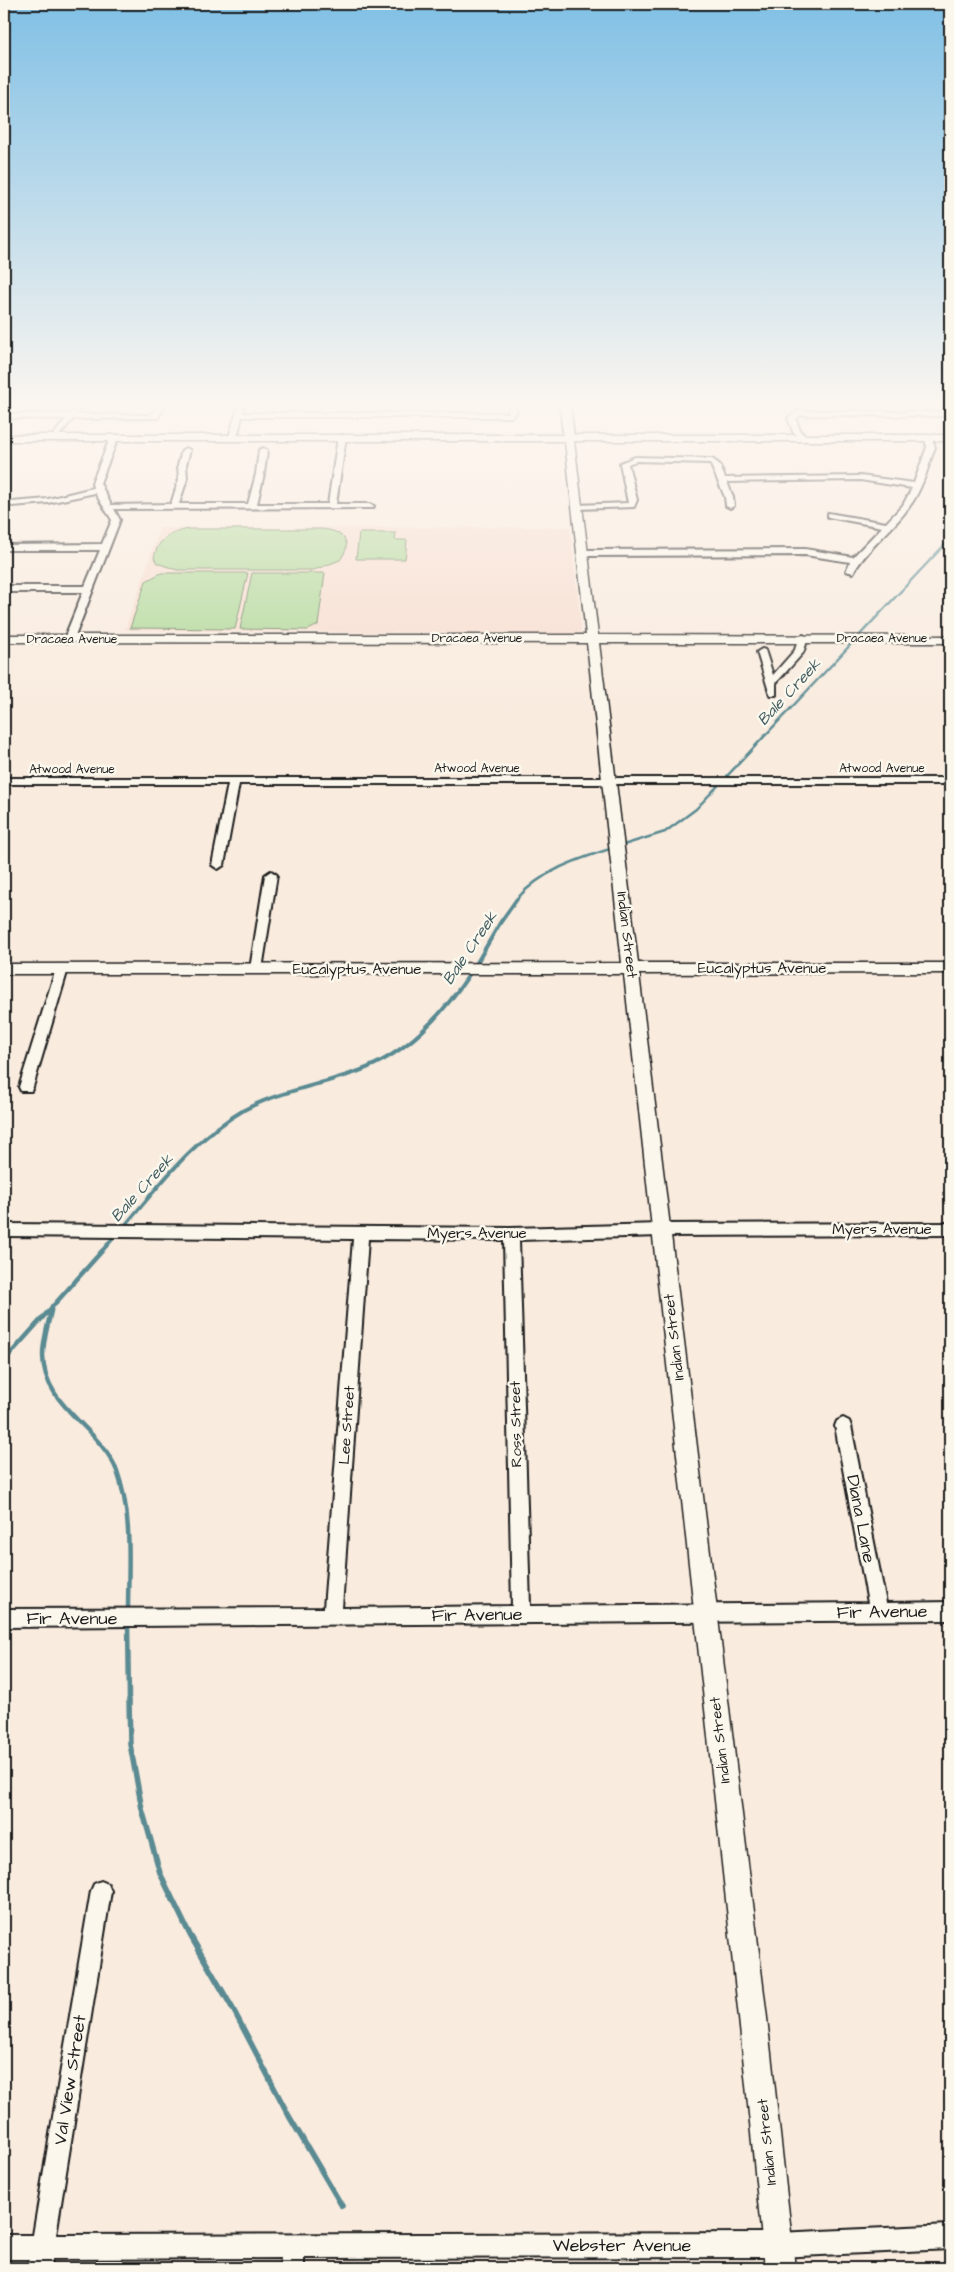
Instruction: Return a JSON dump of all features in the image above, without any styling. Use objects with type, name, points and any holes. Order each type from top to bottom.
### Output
[{"type":"street","points":[[69,639],[116,520],[113,513]]},
{"type":"street","name":"Indian Street","points":[[578,513],[779,2257]]},
{"type":"street","points":[[850,571],[855,560],[900,513]]},
{"type":"street","points":[[831,516],[852,518],[889,526]]},
{"type":"street","points":[[4,548],[105,548]]},
{"type":"street","points":[[582,553],[805,552],[855,560]]},
{"type":"street","points":[[4,589],[89,589]]},
{"type":"street","points":[[791,661],[764,656],[772,688],[800,651],[803,638]]},
{"type":"street","name":"Dracaea Avenue","points":[[4,639],[950,638]]},
{"type":"street","name":"Atwood Avenue","points":[[4,781],[950,781]]},
{"type":"street","points":[[218,864],[234,781]]},
{"type":"street","points":[[256,969],[262,941],[271,875]]},
{"type":"street","name":"Eucalyptus Avenue","points":[[4,969],[950,968]]},
{"type":"street","points":[[26,1087],[62,969]]},
{"type":"street","name":"Myers Avenue","points":[[4,1230],[511,1234],[661,1230],[950,1229]]},
{"type":"street","name":"Lee Street","points":[[332,1617],[361,1233]]},
{"type":"street","name":"Ross Street","points":[[511,1234],[521,1614]]},
{"type":"street","name":"Diana Lane","points":[[843,1426],[879,1612]]},
{"type":"street","name":"Fir Avenue","points":[[4,1618],[950,1611]]},
{"type":"street","name":"Val View Street","points":[[41,2258],[101,1891]]},
{"type":"street","name":"Webster Avenue","points":[[4,2247],[41,2258],[292,2258],[349,2247],[779,2257],[950,2237]]},
{"type":"shaded area","points":[[570,527],[581,632],[570,634],[125,630],[160,528]]},
{"type":"green space","points":[[189,529],[322,529],[340,534],[346,542],[346,547],[340,560],[314,570],[177,570],[157,563],[154,558],[162,541],[176,532]]},
{"type":"green space","points":[[359,533],[396,533],[395,540],[407,540],[405,559],[356,559]]},
{"type":"green space","points":[[161,573],[248,573],[235,629],[130,628],[146,581]]},
{"type":"green space","points":[[252,573],[325,573],[318,625],[308,630],[240,629]]},
{"type":"waterway","name":"Bale Creek","points":[[620,846],[665,832],[696,809],[950,539]]},
{"type":"waterway","name":"Bale Creek","points":[[517,899],[536,881],[560,867],[613,848]]},
{"type":"waterway","name":"Bale Creek","points":[[475,966],[500,923],[517,899]]},
{"type":"waterway","name":"Bale Creek","points":[[122,1229],[178,1164],[226,1122],[258,1103],[359,1071],[393,1054],[409,1043],[436,1017],[449,1003],[471,972]]},
{"type":"waterway","name":"Bale Creek","points":[[101,1252],[117,1234]]},
{"type":"waterway","name":"Bale Creek","points":[[52,1308],[102,1251]]},
{"type":"waterway","name":"Bale Creek","points":[[4,1361],[52,1308]]},
{"type":"waterway","points":[[52,1308],[43,1349],[45,1373],[52,1389],[62,1403],[109,1456],[117,1471],[122,1488],[128,1523],[128,1612]]},
{"type":"waterway","points":[[128,1621],[129,1701]]},
{"type":"waterway","points":[[129,1700],[130,1744],[142,1809],[160,1873],[190,1935],[233,2009],[289,2116],[342,2206]]}]
